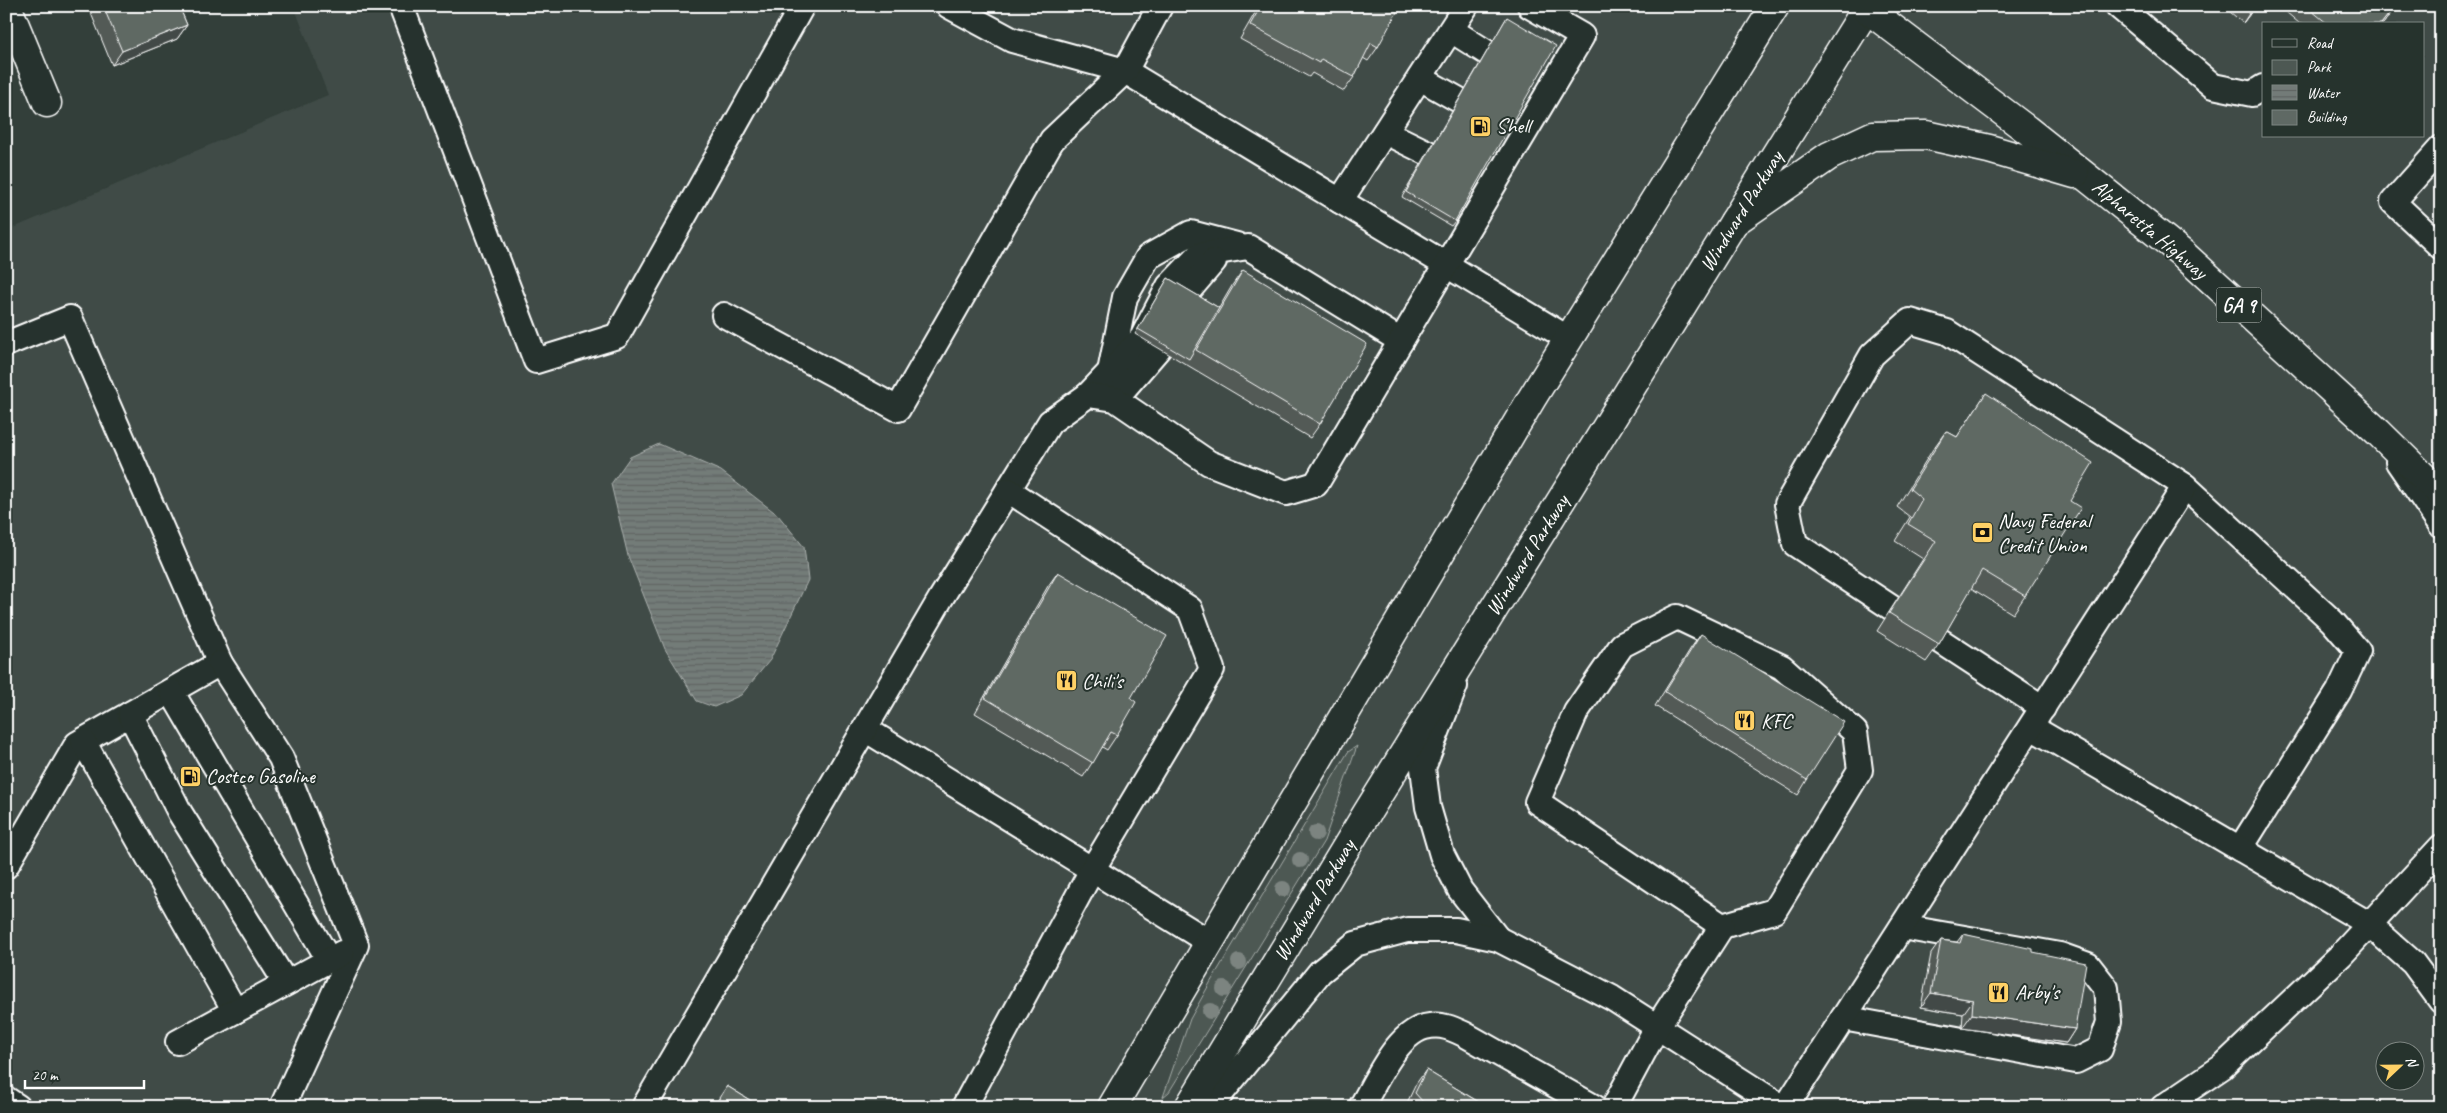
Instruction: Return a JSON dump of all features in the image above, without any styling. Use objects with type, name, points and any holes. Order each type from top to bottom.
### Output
[{"type":"main road","points":[[7,6],[47,103]]},
{"type":"main road","points":[[1112,1107],[1569,339],[1775,6]]},
{"type":"main road","name":"Alpharetta Highway","points":[[1866,7],[2087,177],[2183,254],[2378,432],[2441,494]]},
{"type":"main road","name":"Windward Parkway","points":[[1189,1107],[1473,642],[1866,7]]},
{"type":"main road","points":[[1734,222],[1829,156],[1872,136],[1926,135],[1989,149],[2087,177]]},
{"type":"lane","points":[[402,6],[536,361],[617,336],[802,6]]},
{"type":"lane","points":[[949,6],[1012,40],[1125,70],[1569,339]]},
{"type":"lane","points":[[724,315],[898,409],[1052,140],[1125,70],[1160,6]]},
{"type":"lane","points":[[1340,201],[1466,6]]},
{"type":"lane","points":[[1088,395],[1115,399],[1209,463],[1286,493],[1316,484],[1446,265],[1486,182],[1544,83],[1582,36],[1530,6]]},
{"type":"lane","points":[[2118,6],[2213,86],[2252,94],[2262,88]]},
{"type":"lane","points":[[1450,30],[1486,52]]},
{"type":"lane","points":[[1420,78],[1459,100]]},
{"type":"lane","points":[[1385,132],[1428,154]]},
{"type":"lane","points":[[2441,148],[2393,202],[2441,247]]},
{"type":"lane","points":[[1110,372],[1125,297],[1148,258],[1190,233],[1248,247],[1401,342]]},
{"type":"lane","points":[[644,1107],[941,598],[1050,422],[1088,395],[1142,338],[1169,286],[1199,255],[1248,247]]},
{"type":"lane","points":[[1115,399],[1159,348],[1185,295],[1221,252]]},
{"type":"lane","points":[[6,344],[70,318],[220,663],[281,758],[356,945],[282,1107]]},
{"type":"lane","points":[[1892,608],[1795,544],[1787,504],[1872,355],[1910,321],[1947,332],[2185,486],[2332,621],[2358,651],[2339,691],[2240,849]]},
{"type":"lane","points":[[2378,432],[2441,525]]},
{"type":"lane","points":[[1786,1107],[2185,486]]},
{"type":"lane","points":[[964,1107],[1092,870],[1212,669],[1190,609],[1008,490]]},
{"type":"lane","points":[[1614,1107],[1657,1027],[1722,926],[1774,911],[1860,770],[1855,732],[1782,667],[1677,617],[1622,645],[1576,712],[1537,802],[1722,926]]},
{"type":"lane","points":[[1939,640],[2037,717],[2240,849],[2369,924],[2413,963],[2441,1002]]},
{"type":"lane","points":[[1473,642],[1423,768],[1428,807],[1442,855],[1460,890],[1498,939]]},
{"type":"lane","points":[[6,866],[77,744],[220,663]]},
{"type":"lane","points":[[171,691],[329,960]]},
{"type":"lane","points":[[130,714],[180,813],[286,983]]},
{"type":"lane","points":[[865,729],[1209,942]]},
{"type":"lane","points":[[83,741],[235,1011]]},
{"type":"lane","points":[[2163,1107],[2222,1067],[2341,955],[2441,847]]},
{"type":"lane","points":[[1843,1018],[2076,1061],[2100,1048],[2109,1022],[2106,988],[2088,965],[2060,955],[1902,927]]},
{"type":"lane","points":[[1210,1107],[1320,972],[1355,944],[1407,930],[1456,930],[1498,939],[1612,998],[1782,1107]]},
{"type":"lane","points":[[178,1042],[356,945]]},
{"type":"lane","points":[[1361,1107],[1396,1048],[1412,1034],[1429,1026],[1447,1026],[1594,1107]]},
{"type":"lane","points":[[6,1099],[18,1107]]},
{"type":"shaded area","points":[[294,6],[2441,6],[2441,1107],[6,1107],[6,231],[328,95]]},
{"type":"green space","points":[[1357,746],[1324,841],[1169,1092],[1163,1097],[1190,1019],[1348,752]]},
{"type":"water","points":[[659,444],[721,471],[778,515],[804,547],[808,580],[770,660],[741,695],[714,707],[697,701],[665,649],[628,556],[611,484],[630,457]]},
{"type":"building","points":[[103,6],[179,6],[187,25],[122,51]]},
{"type":"building","points":[[1261,6],[1392,6],[1391,8],[1397,12],[1378,47],[1371,43],[1354,77],[1321,59],[1319,63],[1250,25]]},
{"type":"building","points":[[2306,6],[2395,6],[2383,22],[2326,22]]},
{"type":"building","points":[[1507,17],[1556,46],[1455,221],[1406,192]]},
{"type":"building","points":[[1243,270],[1367,344],[1320,424],[1196,350]]},
{"type":"building","points":[[1168,278],[1219,308],[1189,359],[1138,329]]},
{"type":"building","name":"Navy Federal Credit Union","points":[[1986,393],[2093,463],[2070,501],[2081,508],[2025,596],[1982,570],[1939,644],[1889,613],[1936,541],[1908,524],[1922,499],[1910,489],[1946,431],[1957,437]]},
{"type":"building","name":"Chili's","points":[[1058,572],[1167,636],[1131,698],[1136,702],[1117,735],[1111,732],[1093,763],[985,698]]},
{"type":"building","name":"KFC","points":[[1701,634],[1844,722],[1807,780],[1665,692]]},
{"type":"building","name":"Arby's","points":[[1963,934],[2086,963],[2075,1029],[1972,1014],[1973,1000],[1931,993],[1941,940],[1960,943]]},
{"type":"building","points":[[1426,1070],[1487,1107],[1420,1107],[1423,1102],[1415,1093]]},
{"type":"building","points":[[727,1086],[761,1107],[715,1107]]},
{"type":"place","name":"Shell","points":[[1480,126]]},
{"type":"place","name":"Navy Federal Credit Union","points":[[1982,533]]},
{"type":"place","name":"Chili's","points":[[1066,681]]},
{"type":"place","name":"KFC","points":[[1745,721]]},
{"type":"place","name":"Costco Gasoline","points":[[190,776]]},
{"type":"place","name":"Arby's","points":[[1999,992]]}]
